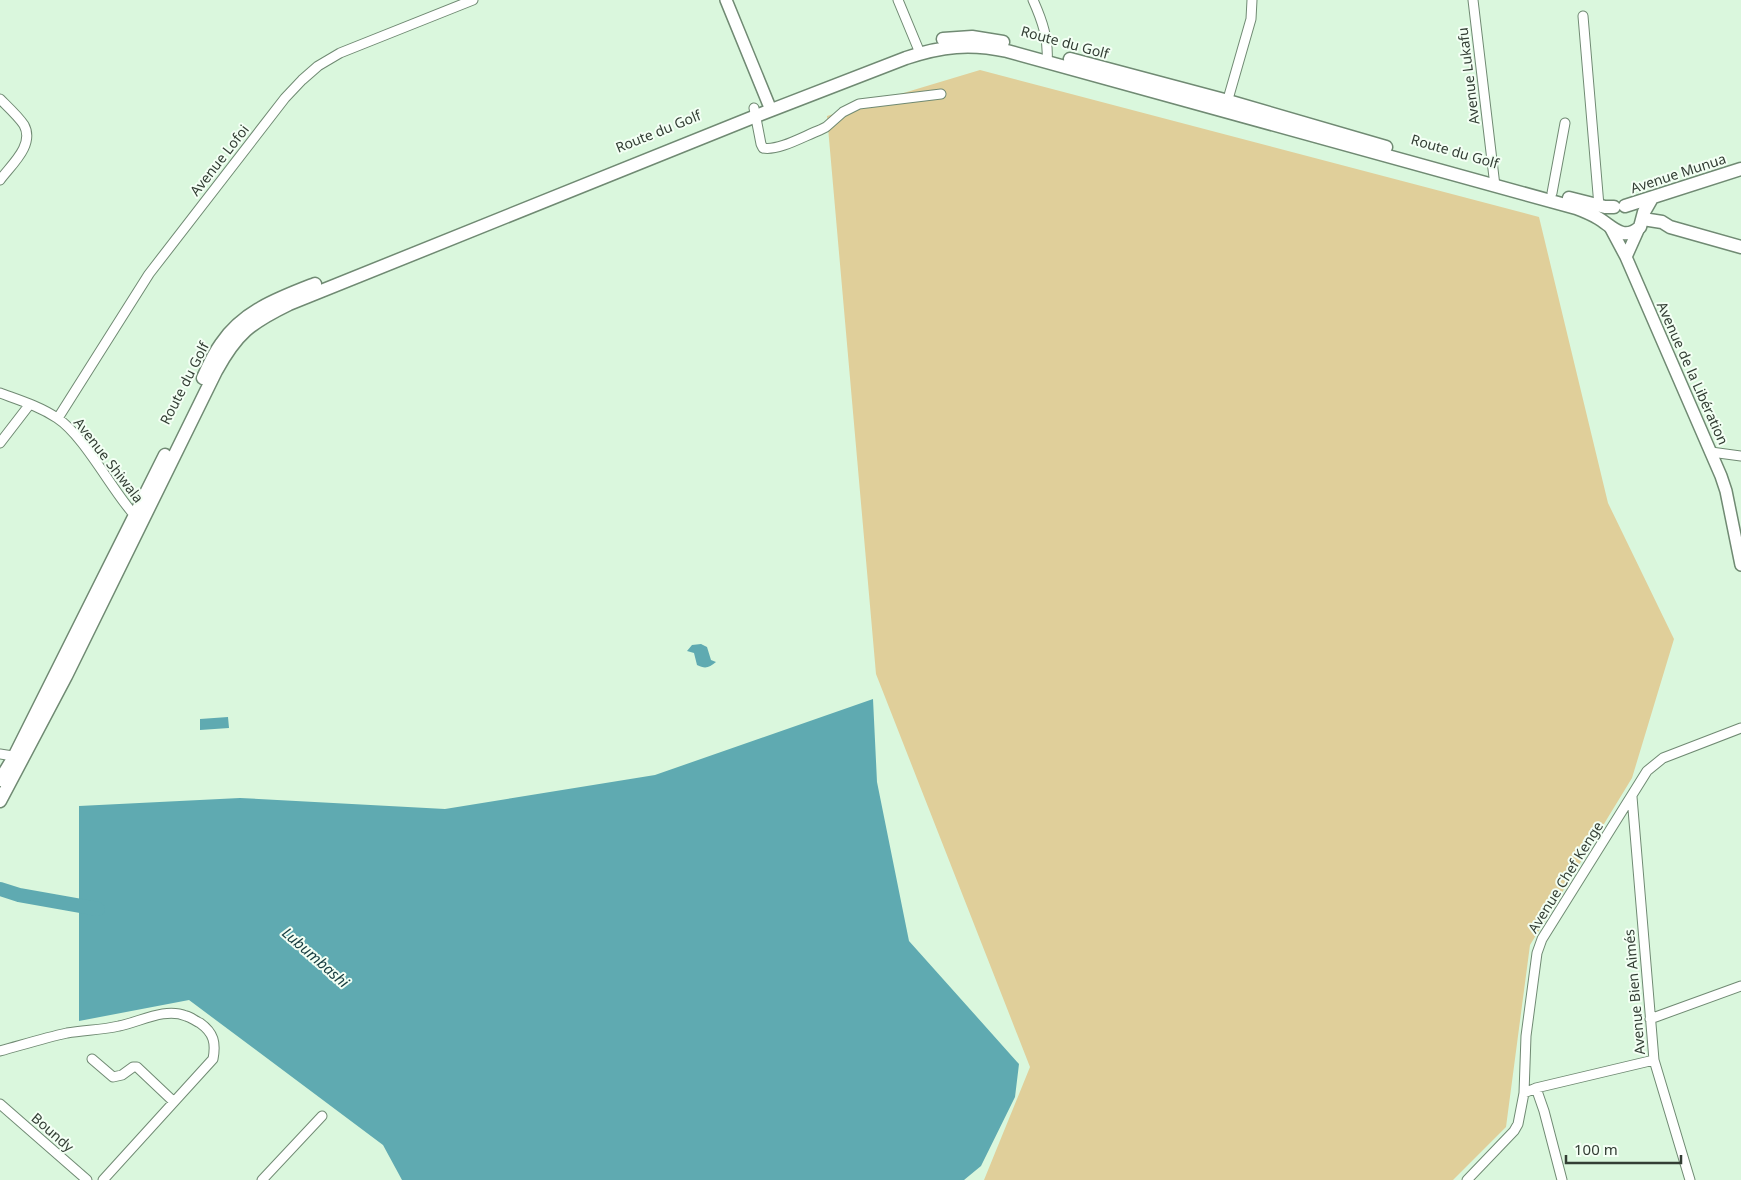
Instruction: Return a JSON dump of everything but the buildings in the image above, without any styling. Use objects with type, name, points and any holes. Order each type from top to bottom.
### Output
[{"type":"main road","name":"Route du Golf","points":[[0,780],[19,757],[119,559],[214,355],[233,329],[249,315],[285,296],[918,49],[953,38],[983,38],[1048,58],[1495,182],[1599,206],[1620,206]]},
{"type":"main road","name":"Avenue Munua","points":[[1620,206],[1652,198],[1741,169]]},
{"type":"main road","points":[[1495,182],[1576,208],[1594,216],[1617,231],[1626,233],[1641,223],[1662,222],[1670,227],[1741,247]]},
{"type":"main road","points":[[1641,223],[1652,198]]},
{"type":"main road","points":[[1609,226],[1607,214],[1620,206],[1635,209],[1641,223]]},
{"type":"main road","points":[[0,801],[19,757]]},
{"type":"street","name":"Avenue Lofoi","points":[[58,418],[149,274],[285,98],[302,80],[318,66],[340,54],[473,0]]},
{"type":"street","points":[[726,0],[770,106]]},
{"type":"street","points":[[898,0],[918,49]]},
{"type":"street","points":[[1033,0],[1044,27],[1048,58]]},
{"type":"street","points":[[1226,106],[1251,19],[1252,0]]},
{"type":"street","name":"Avenue Lukafu","points":[[1473,0],[1495,182]]},
{"type":"street","points":[[1583,16],[1599,206]]},
{"type":"street","points":[[755,112],[761,144],[763,148],[768,149],[778,147],[826,127],[843,112],[858,104],[941,94]]},
{"type":"street","points":[[0,99],[24,125],[27,140],[25,146],[0,180]]},
{"type":"street","points":[[1552,194],[1564,123]]},
{"type":"street","points":[[1626,258],[1641,223]]},
{"type":"street","name":"Avenue de la Libération","points":[[1609,226],[1626,258],[1711,452],[1726,491],[1741,565]]},
{"type":"street","name":"Avenue Shiwala","points":[[0,393],[30,404],[58,418],[84,447],[127,507],[139,517]]},
{"type":"street","points":[[0,443],[30,404]]},
{"type":"street","points":[[1711,452],[1741,456]]},
{"type":"street","name":"Avenue Chef Kenge","points":[[1467,1180],[1516,1127],[1519,1120],[1524,1092],[1526,1036],[1540,944],[1647,770],[1662,758],[1741,728]]},
{"type":"street","points":[[0,754],[19,757]]},
{"type":"street","name":"Avenue Bien Aimés","points":[[1632,796],[1654,1060],[1690,1180]]},
{"type":"street","points":[[1650,1019],[1741,986]]},
{"type":"street","points":[[0,1051],[67,1033],[120,1026],[144,1018],[167,1014],[186,1015],[205,1027],[213,1037],[215,1047],[213,1059],[103,1180]]},
{"type":"street","points":[[92,1059],[113,1077],[122,1075],[133,1067],[137,1067],[174,1102]]},
{"type":"street","points":[[1524,1092],[1654,1060]]},
{"type":"street","points":[[1536,1088],[1562,1180]]},
{"type":"street","name":"Boundy","points":[[0,1104],[87,1180]]},
{"type":"street","points":[[262,1180],[322,1116]]},
{"type":"shaded area","points":[[980,70],[1539,217],[1608,503],[1674,639],[1632,778],[1530,945],[1506,1127],[1453,1180],[984,1180],[1030,1067],[876,674],[827,116]]},
{"type":"water","points":[[701,644],[707,647],[711,660],[716,662],[709,667],[697,665],[694,653],[687,651],[692,645]]},
{"type":"water","points":[[873,699],[877,782],[909,941],[1019,1064],[1015,1097],[981,1166],[964,1180],[402,1180],[383,1145],[189,1000],[79,1021],[79,806],[240,798],[445,809],[655,775]]},
{"type":"water","points":[[228,717],[229,728],[200,730],[200,719]]},
{"type":"waterway","name":"Lubumbashi","points":[[0,889],[19,895],[98,909]]}]
